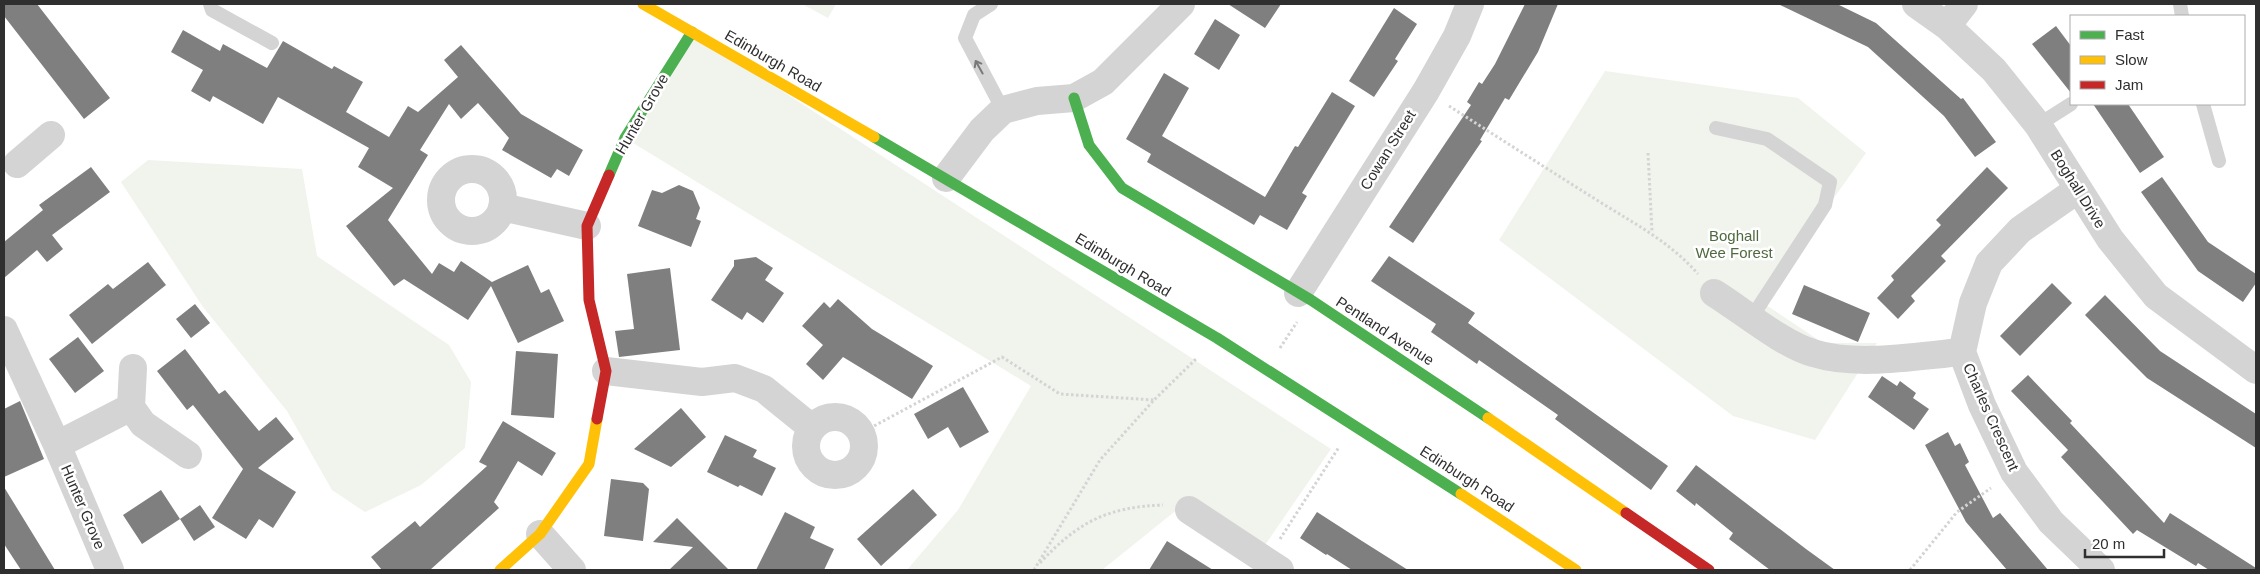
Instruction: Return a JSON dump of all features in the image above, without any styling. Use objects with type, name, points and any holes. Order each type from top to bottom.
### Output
[{"type":"street","name":"Edinburgh Road","points":[[643,4],[946,178],[1217,338],[1532,538],[1576,570]]},
{"type":"street","points":[[946,178],[982,130],[1003,110],[1037,101],[1074,98],[1104,82],[1181,4]]},
{"type":"street","name":"Cowan Street","points":[[1305,296],[1426,91],[1457,36],[1470,4]]},
{"type":"street","name":"Boghall Drive","points":[[1916,4],[1947,26],[1994,70],[2038,125],[2110,239],[2156,296],[2253,363]]},
{"type":"street","points":[[1947,26],[1964,4]]},
{"type":"street","name":"Hunter Grove","points":[[500,570],[540,534],[588,464],[606,371],[589,300],[587,226],[624,138],[692,32]]},
{"type":"street","name":"Pentland Avenue","points":[[1074,98],[1089,145],[1122,188],[1305,296],[1510,432],[1709,570]]},
{"type":"street","points":[[8,163],[51,134]]},
{"type":"street","name":"Charles Crescent","points":[[2078,190],[2020,230],[1989,263],[1973,303],[1962,352],[1982,405],[2014,472],[2051,522],[2101,570]]},
{"type":"street","points":[[502,207],[587,226]]},
{"type":"street","name":"Charles Crescent","points":[[1714,293],[1785,341],[1811,353],[1838,359],[1962,352]]},
{"type":"street","name":"Hunter Grove","points":[[5,338],[57,445],[110,570]]},
{"type":"street","points":[[133,368],[130,407],[144,424],[188,455]]},
{"type":"street","points":[[606,371],[702,382],[736,378],[764,389],[812,428]]},
{"type":"street","points":[[57,445],[130,407]]},
{"type":"street","points":[[837,417],[855,425],[861,433],[863,443],[859,461],[845,472],[836,474],[818,469],[807,455],[806,446],[812,428],[828,418],[837,417]]},
{"type":"street","points":[[1189,510],[1273,567]]},
{"type":"street","points":[[540,534],[572,570]]},
{"type":"lane","points":[[210,4],[212,10],[272,43]]},
{"type":"lane","points":[[991,4],[974,15],[965,38],[1003,110]]},
{"type":"lane","points":[[2038,125],[2070,105]]},
{"type":"lane","points":[[2203,105],[2219,161]]},
{"type":"lane","points":[[1716,128],[1767,138],[1830,182],[1825,205],[1752,318]]},
{"type":"path","points":[[1426,91],[1610,208],[1652,232],[1687,261],[1714,293]]},
{"type":"path","points":[[1648,153],[1652,232]]},
{"type":"path","points":[[1266,368],[1305,296]]},
{"type":"path","points":[[1034,569],[1100,460],[1154,400],[1217,338]]},
{"type":"path","points":[[861,433],[1002,357],[1060,394],[1154,400]]},
{"type":"path","points":[[1273,567],[1355,424]]},
{"type":"path","points":[[1910,570],[1957,512],[2014,472]]},
{"type":"path","points":[[1034,569],[1071,532],[1095,518],[1143,506],[1168,504],[1189,510]]},
{"type":"green space","points":[[802,4],[836,4],[828,18]]},
{"type":"green space","points":[[692,32],[1331,449],[1263,548],[1189,500],[1102,570],[907,570],[958,510],[1031,386],[625,138]]},
{"type":"green space","name":"Boghall Wee Forest","points":[[1605,71],[1798,98],[1866,153],[1760,301],[1823,343],[1877,343],[1815,440],[1733,416],[1499,240]]},
{"type":"green space","points":[[148,160],[302,169],[317,256],[449,345],[471,382],[465,448],[421,485],[365,512],[332,490],[287,411],[203,307],[121,182]]},
{"type":"building","points":[[4,4],[37,4],[110,98],[84,119],[4,16]]},
{"type":"building","points":[[1228,4],[1281,4],[1265,28]]},
{"type":"building","points":[[1525,4],[1558,4],[1538,52],[1509,100],[1505,98],[1480,140],[1482,141],[1413,243],[1389,227],[1471,105],[1467,102],[1479,82],[1482,84],[1495,64]]},
{"type":"building","points":[[1778,4],[1837,4],[1876,23],[1961,99],[1963,98],[1996,142],[1975,157],[1944,116],[1868,47]]},
{"type":"building","points":[[1394,8],[1417,24],[1395,59],[1398,61],[1374,97],[1349,81]]},
{"type":"building","points":[[1215,19],[1240,35],[1219,70],[1194,54]]},
{"type":"building","points":[[2056,26],[2070,45],[2070,92],[2032,44]]},
{"type":"building","points":[[183,30],[220,51],[223,44],[267,68],[283,41],[332,69],[334,66],[363,82],[346,112],[389,137],[408,106],[418,112],[458,77],[444,60],[461,45],[521,114],[583,150],[569,176],[557,169],[551,178],[502,150],[509,138],[478,103],[461,119],[449,104],[420,150],[428,155],[388,220],[432,274],[439,263],[454,272],[461,261],[492,282],[528,265],[541,293],[549,289],[564,321],[518,343],[491,286],[468,320],[404,279],[394,286],[346,226],[393,188],[358,167],[369,148],[278,97],[263,124],[213,96],[210,102],[191,91],[203,70],[171,52]]},
{"type":"building","points":[[1164,73],[1189,88],[1162,136],[1265,197],[1295,146],[1298,147],[1332,92],[1355,106],[1302,193],[1307,196],[1287,230],[1260,215],[1254,225],[1147,162],[1151,154],[1126,139]]},
{"type":"building","points":[[2094,105],[2129,105],[2164,157],[2140,173]]},
{"type":"building","points":[[91,167],[110,192],[52,235],[63,249],[47,262],[37,250],[4,278],[4,242],[43,210],[39,205]]},
{"type":"building","points":[[1987,167],[2008,188],[1941,256],[1946,261],[1911,296],[1915,301],[1898,319],[1877,298],[1894,280],[1891,276],[1941,225],[1936,220]]},
{"type":"building","points":[[2162,177],[2208,242],[2256,274],[2256,283],[2243,302],[2198,271],[2141,192]]},
{"type":"building","points":[[679,185],[693,191],[700,208],[696,219],[701,221],[691,247],[638,226],[652,190],[662,193]]},
{"type":"building","points":[[1389,256],[1475,313],[1468,323],[1668,466],[1651,490],[1555,419],[1558,415],[1479,360],[1477,364],[1431,332],[1436,324],[1371,281]]},
{"type":"building","points":[[756,257],[773,268],[765,280],[784,293],[763,323],[747,312],[742,320],[711,300],[734,266],[734,260]]},
{"type":"building","points":[[148,262],[166,285],[92,344],[69,315],[108,284],[113,289]]},
{"type":"building","points":[[670,268],[680,350],[619,357],[615,331],[634,329],[627,274]]},
{"type":"building","points":[[2052,283],[2072,303],[2020,356],[2000,336]]},
{"type":"building","points":[[1804,285],[1870,313],[1858,342],[1792,314]]},
{"type":"building","points":[[2105,295],[2160,351],[2256,414],[2256,448],[2147,378],[2122,353],[2085,315]]},
{"type":"building","points":[[838,299],[872,329],[933,366],[912,399],[843,357],[823,380],[806,364],[823,345],[802,326],[824,302],[830,308]]},
{"type":"building","points":[[195,304],[210,323],[191,338],[176,319]]},
{"type":"building","points":[[78,337],[104,371],[75,393],[49,359]]},
{"type":"building","points":[[185,349],[219,394],[225,390],[259,431],[276,417],[294,439],[258,468],[296,492],[273,528],[259,519],[246,539],[212,518],[243,469],[193,405],[187,410],[157,371]]},
{"type":"building","points":[[516,351],[558,354],[554,418],[511,415]]},
{"type":"building","points":[[2028,375],[2072,421],[2070,423],[2164,523],[2170,513],[2256,568],[2256,570],[2209,570],[2198,563],[2196,566],[2137,530],[2133,534],[2061,457],[2068,450],[2011,391]]},
{"type":"building","points":[[1882,376],[1897,386],[1900,381],[1916,393],[1913,398],[1929,409],[1914,430],[1868,397]]},
{"type":"building","points":[[963,387],[989,432],[960,448],[948,427],[928,439],[914,414]]},
{"type":"building","points":[[20,401],[44,459],[4,477],[4,409]]},
{"type":"building","points":[[681,408],[706,437],[671,467],[634,449]]},
{"type":"building","points":[[503,421],[556,453],[542,476],[518,461],[494,502],[499,508],[430,570],[382,570],[371,557],[415,521],[420,527],[487,466],[479,462]]},
{"type":"building","points":[[1948,432],[1955,446],[1960,443],[1969,462],[1965,465],[1993,518],[2000,513],[2048,570],[2007,570],[1966,522],[1925,445]]},
{"type":"building","points":[[725,435],[757,450],[753,457],[776,468],[762,496],[707,472]]},
{"type":"building","points":[[1696,465],[1835,570],[1770,570],[1729,539],[1733,533],[1696,503],[1695,506],[1676,491]]},
{"type":"building","points":[[611,479],[643,483],[649,489],[643,541],[604,536]]},
{"type":"building","points":[[4,487],[55,570],[21,570],[4,544]]},
{"type":"building","points":[[913,489],[937,515],[881,566],[857,539]]},
{"type":"building","points":[[161,490],[180,519],[142,544],[123,515]]},
{"type":"building","points":[[200,505],[215,527],[194,541],[180,519]]},
{"type":"building","points":[[785,512],[815,527],[810,538],[834,549],[824,570],[756,570]]},
{"type":"building","points":[[1317,512],[1408,570],[1352,570],[1326,555],[1300,538]]},
{"type":"building","points":[[677,518],[729,570],[669,570],[693,547],[653,542]]},
{"type":"building","points":[[1167,541],[1213,570],[1149,570]]},
{"type":"traffic: fast","points":[[609,175],[625,138],[692,32]]},
{"type":"traffic: fast","points":[[1074,98],[1089,145],[1122,188],[1311,300],[1488,418]]},
{"type":"traffic: fast","points":[[874,137],[1217,338],[1461,494]]},
{"type":"traffic: slow","points":[[643,4],[874,137]]},
{"type":"traffic: slow","points":[[1488,418],[1626,513]]},
{"type":"traffic: slow","points":[[500,570],[540,534],[589,464],[597,419]]},
{"type":"traffic: slow","points":[[1461,494],[1576,570]]},
{"type":"traffic: jam","points":[[597,419],[606,371],[589,300],[587,226],[609,175]]},
{"type":"traffic: jam","points":[[1626,513],[1709,570]]}]
